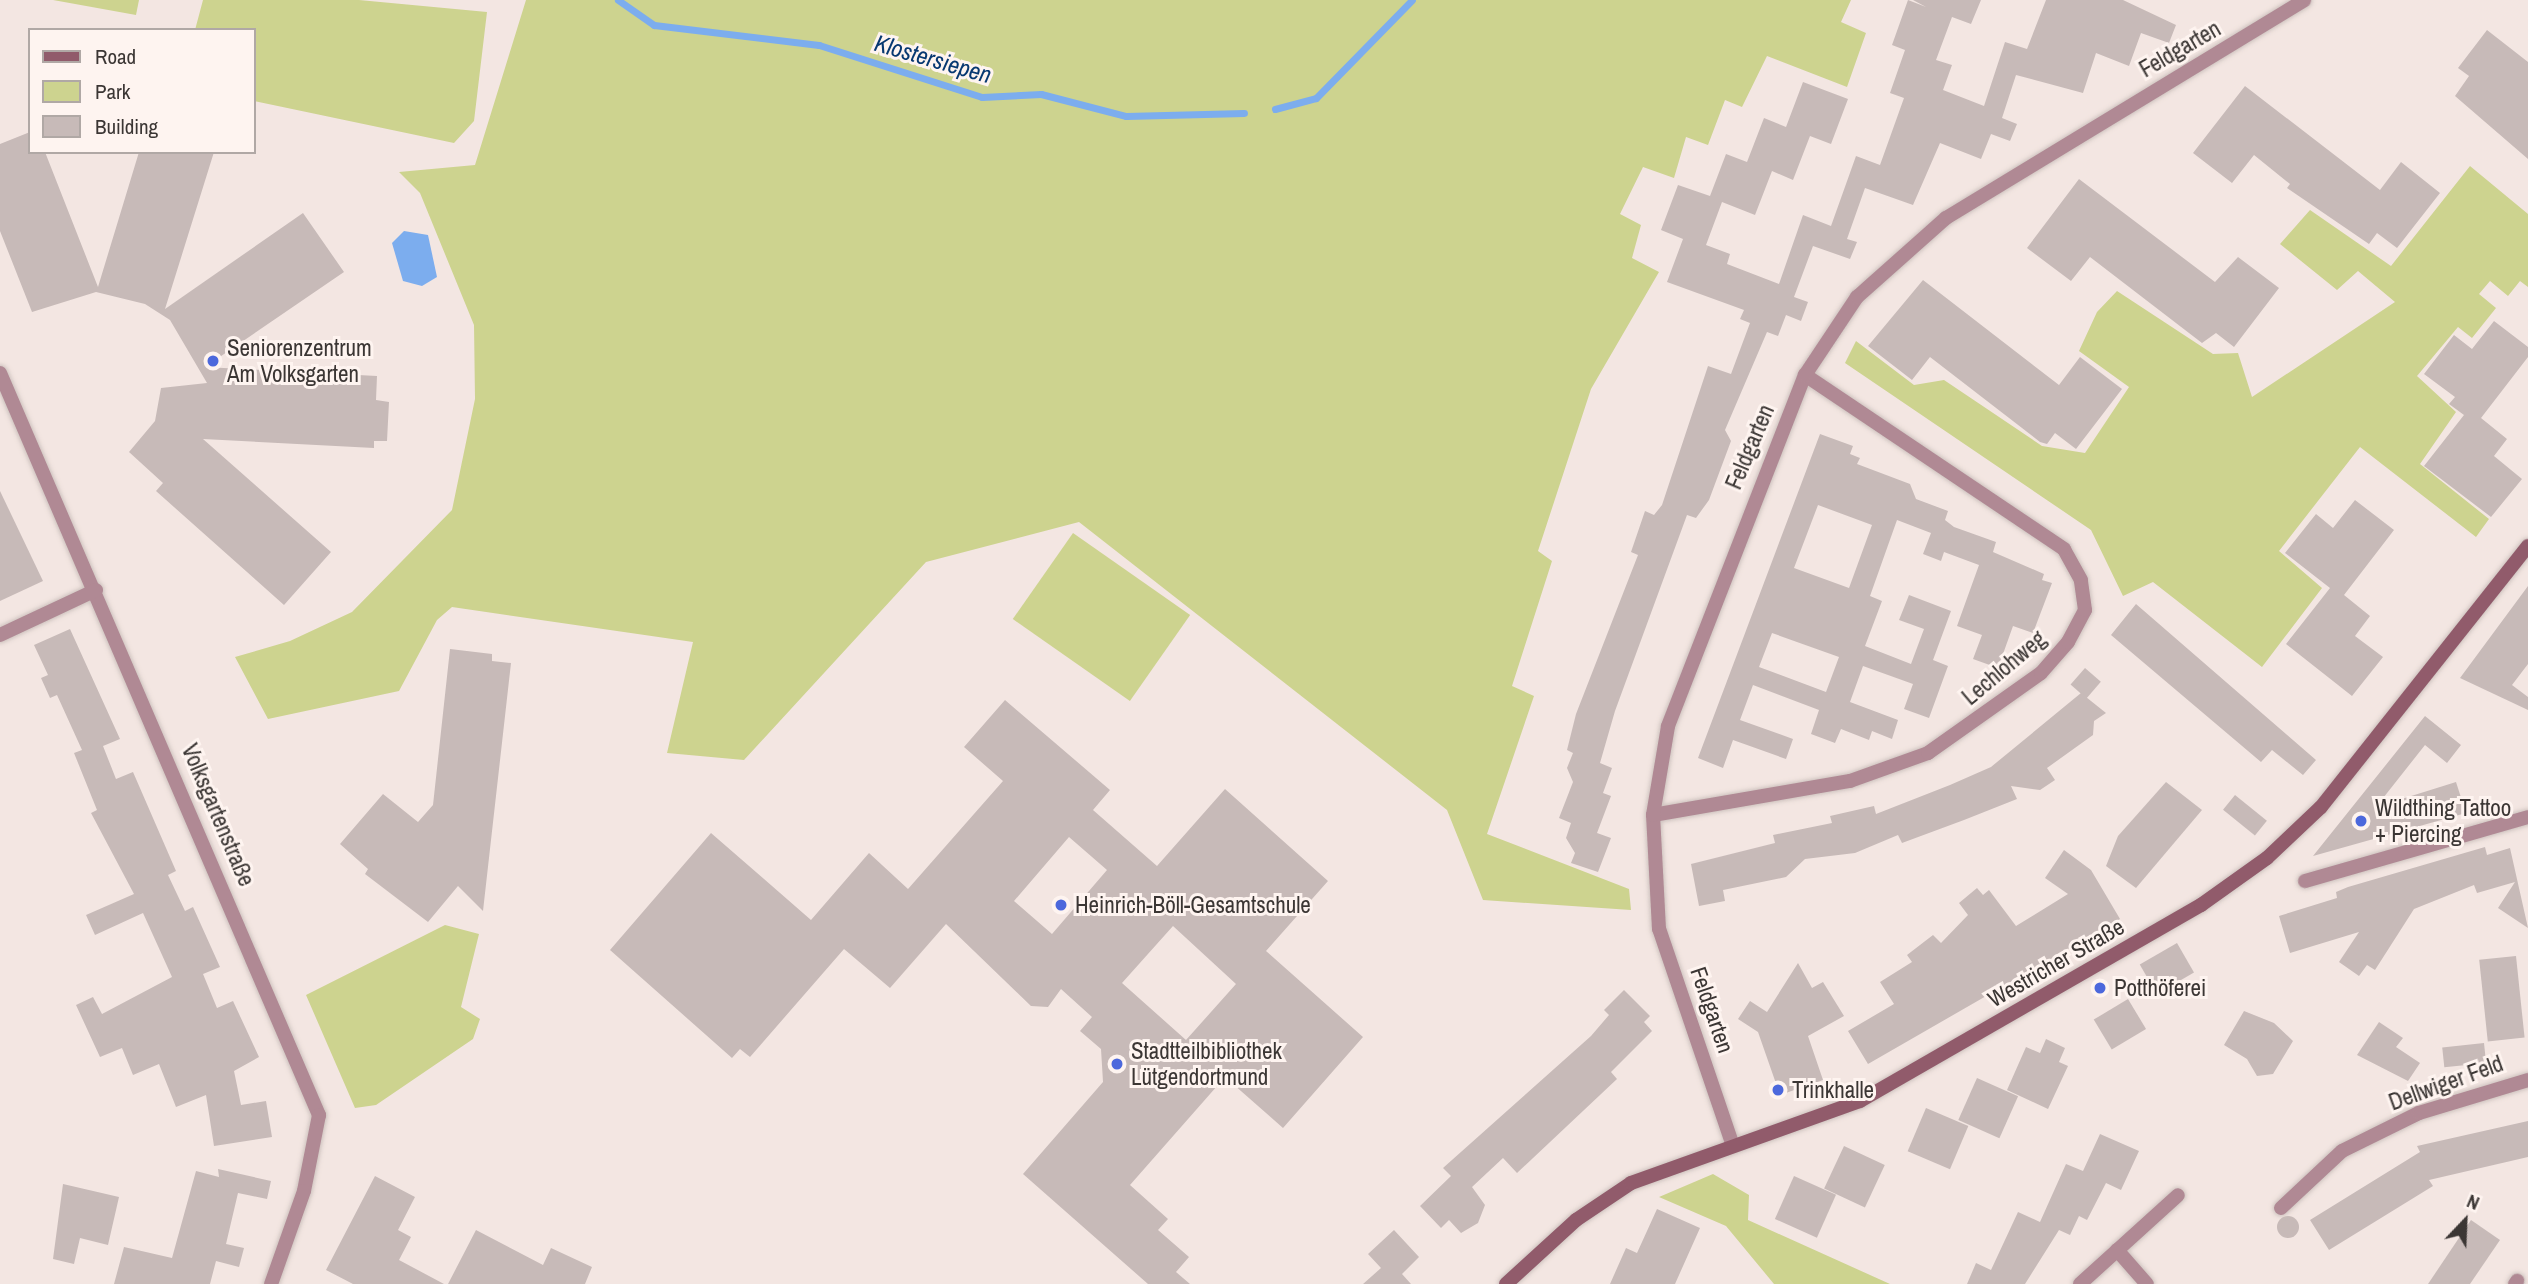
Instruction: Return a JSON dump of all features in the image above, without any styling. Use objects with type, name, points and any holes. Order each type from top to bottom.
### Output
[{"type":"street","name":"Feldgarten","points":[[1732,1143],[1660,929],[1653,816],[1668,726],[1805,376],[1857,297],[1946,218],[2304,0]]},
{"type":"street","name":"Volksgartenstraße","points":[[0,373],[96,590],[319,1115],[304,1191],[271,1284]]},
{"type":"street","name":"Lechlohweg","points":[[1653,816],[1850,781],[1928,753],[2040,673],[2068,642],[2085,610],[2081,580],[2064,549],[1805,376]]},
{"type":"street","name":"Westricher Straße","points":[[1511,1282],[1602,1200],[1732,1143],[1860,1101],[2180,918],[2267,858],[2322,807],[2528,547]]},
{"type":"street","points":[[0,635],[96,590]]},
{"type":"street","points":[[2305,881],[2528,817]]},
{"type":"street","name":"Dellwiger Feld","points":[[2281,1208],[2342,1151],[2419,1113],[2528,1080]]},
{"type":"street","points":[[2080,1284],[2178,1195]]},
{"type":"street","points":[[2117,1250],[2147,1284]]},
{"type":"green space","points":[[53,0],[139,0],[136,15]]},
{"type":"green space","points":[[203,0],[359,0],[487,12],[474,121],[454,143],[256,101],[256,28],[196,28]]},
{"type":"green space","points":[[526,0],[1851,0],[1841,22],[1866,33],[1847,87],[1767,56],[1742,107],[1725,100],[1708,145],[1686,137],[1674,178],[1643,167],[1620,214],[1641,225],[1632,258],[1659,272],[1591,389],[1538,551],[1552,561],[1512,686],[1534,696],[1487,834],[1629,889],[1631,910],[1483,900],[1447,810],[1079,522],[926,562],[744,760],[667,753],[693,642],[452,607],[437,620],[399,691],[268,719],[235,657],[290,641],[352,612],[452,510],[475,399],[474,325],[420,193],[399,172],[475,165]]},
{"type":"green space","points":[[2470,166],[2528,214],[2528,287],[2520,281],[2508,296],[2490,281],[2479,294],[2496,308],[2472,338],[2458,327],[2417,376],[2456,412],[2420,464],[2489,519],[2476,537],[2360,447],[2279,551],[2322,588],[2262,667],[2153,582],[2123,596],[2091,530],[1845,363],[1856,341],[1914,385],[1944,380],[2042,446],[2085,453],[2129,387],[2079,351],[2097,312],[2117,291],[2213,354],[2238,353],[2252,397],[2395,302],[2358,271],[2337,290],[2280,244],[2310,210],[2391,266]]},
{"type":"green space","points":[[1073,533],[1190,615],[1130,701],[1013,619]]},
{"type":"green space","points":[[445,925],[479,934],[461,1007],[480,1019],[473,1039],[376,1105],[355,1108],[306,995]]},
{"type":"green space","points":[[1713,1174],[1749,1195],[1748,1220],[1890,1284],[1774,1284],[1726,1226],[1659,1197]]},
{"type":"water","points":[[404,231],[428,235],[437,277],[422,286],[403,281],[392,243]]},
{"type":"building","points":[[1908,0],[1926,7],[1913,0],[1981,0],[1971,24],[1952,17],[1936,60],[1952,65],[1943,90],[1984,106],[2005,42],[2027,49],[2046,0],[2123,0],[2176,25],[2169,43],[2141,33],[2129,66],[2096,53],[2083,93],[2016,75],[2002,118],[2017,124],[2010,141],[1991,134],[1981,159],[1940,143],[1913,205],[1865,188],[1847,239],[1857,242],[1850,259],[1813,246],[1794,297],[1808,302],[1801,321],[1786,315],[1778,336],[1767,332],[1725,430],[1731,441],[1709,500],[1696,518],[1687,515],[1615,711],[1600,763],[1612,768],[1603,793],[1611,796],[1597,833],[1611,838],[1598,872],[1571,863],[1575,853],[1566,838],[1571,823],[1559,818],[1573,782],[1567,768],[1573,753],[1567,750],[1576,714],[1638,555],[1631,552],[1645,511],[1654,515],[1662,505],[1708,366],[1731,374],[1750,323],[1740,319],[1744,310],[1667,282],[1683,239],[1661,230],[1678,185],[1710,196],[1726,154],[1747,162],[1764,118],[1786,127],[1803,82],[1848,99],[1831,144],[1810,136],[1793,180],[1772,171],[1755,215],[1722,202],[1706,245],[1730,254],[1727,264],[1779,284],[1803,215],[1831,226],[1856,156],[1880,165],[1904,98],[1890,93],[1905,50],[1892,45]]},
{"type":"building","points":[[2487,30],[2528,62],[2528,159],[2455,96],[2469,76],[2458,68]]},
{"type":"building","points":[[2245,86],[2380,190],[2401,162],[2440,193],[2397,248],[2377,233],[2369,244],[2287,188],[2290,184],[2254,155],[2232,183],[2193,153]]},
{"type":"building","name":"Seniorenzentrum Am Volksgarten","points":[[28,133],[28,154],[46,154],[98,287],[138,154],[213,154],[165,309],[303,213],[344,272],[205,367],[377,376],[376,400],[389,402],[387,441],[374,441],[374,448],[203,439],[331,552],[284,605],[156,491],[163,483],[129,452],[155,421],[161,388],[207,383],[170,320],[145,304],[96,292],[32,312],[0,231],[0,144]]},
{"type":"building","points":[[2079,179],[2215,282],[2238,257],[2279,288],[2234,347],[2216,333],[2202,343],[2090,257],[2071,281],[2027,248]]},
{"type":"building","points":[[1923,280],[2059,385],[2080,357],[2122,389],[2076,449],[2055,433],[2047,444],[2040,442],[1930,357],[1912,380],[1868,346]]},
{"type":"building","points":[[2494,321],[2528,347],[2528,357],[2481,418],[2507,439],[2494,456],[2522,479],[2491,517],[2424,466],[2464,415],[2449,404],[2455,397],[2424,374],[2454,335],[2472,349]]},
{"type":"building","points":[[1820,434],[1853,446],[1850,454],[1860,458],[1857,464],[1910,484],[1916,499],[1948,511],[1945,520],[1954,527],[1996,542],[1993,552],[2044,574],[2042,580],[2052,583],[2033,633],[2013,626],[1998,668],[1973,659],[1982,635],[1957,626],[1979,565],[1944,552],[1941,561],[1923,554],[1931,533],[1897,520],[1870,596],[1882,601],[1865,646],[1911,664],[1924,629],[1899,620],[1909,595],[1951,611],[1933,660],[1948,666],[1929,718],[1904,709],[1913,684],[1863,666],[1850,702],[1898,720],[1892,739],[1872,731],[1869,740],[1841,729],[1835,743],[1811,734],[1819,710],[1753,685],[1740,720],[1793,739],[1786,759],[1733,740],[1723,768],[1698,758]],"holes":[[[1818,505],[1872,525],[1849,588],[1794,568]],[[1772,633],[1839,657],[1826,692],[1759,667]]]},
{"type":"building","points":[[0,491],[43,581],[0,601]]},
{"type":"building","points":[[2355,500],[2394,530],[2344,595],[2370,616],[2355,636],[2383,657],[2352,696],[2286,644],[2330,588],[2285,553],[2316,514],[2333,528]]},
{"type":"building","points":[[2528,586],[2528,664],[2512,685],[2528,697],[2528,710],[2460,678]]},
{"type":"building","points":[[2136,604],[2316,760],[2303,775],[2272,750],[2261,762],[2111,635]]},
{"type":"building","points":[[70,629],[120,739],[103,746],[116,779],[133,772],[176,871],[168,875],[185,911],[193,907],[220,967],[203,974],[217,1008],[233,1001],[259,1057],[234,1071],[241,1105],[266,1101],[272,1137],[214,1146],[206,1095],[176,1107],[159,1064],[133,1075],[122,1048],[100,1057],[76,1005],[93,997],[102,1014],[172,977],[143,913],[95,935],[86,915],[134,894],[91,813],[97,810],[74,753],[82,750],[57,695],[50,698],[41,678],[48,675],[34,645]]},
{"type":"building","points":[[450,649],[492,654],[492,661],[511,663],[483,911],[458,886],[428,922],[365,874],[368,869],[340,844],[383,794],[418,822],[433,805]]},
{"type":"building","points":[[2085,668],[2101,682],[2086,698],[2071,685]]},
{"type":"building","points":[[2081,693],[2106,713],[2094,721],[2093,735],[2047,768],[2055,780],[2040,790],[2011,786],[2017,799],[1964,820],[1902,843],[1898,835],[1855,853],[1805,859],[1786,877],[1723,890],[1725,901],[1699,906],[1691,864],[1775,843],[1773,835],[1832,823],[1830,816],[1874,806],[1876,814],[1950,785],[1991,767]]},
{"type":"building","points":[[1005,700],[1110,790],[1093,810],[1157,866],[1225,789],[1328,881],[1266,951],[1363,1037],[1283,1128],[1225,1077],[1130,1185],[1168,1219],[1158,1230],[1189,1257],[1176,1272],[1190,1284],[1148,1284],[1023,1174],[1103,1082],[1101,1049],[1080,1031],[1092,1017],[1061,989],[1048,1007],[1031,1006],[946,924],[890,988],[844,949],[750,1057],[740,1049],[732,1058],[610,950],[711,833],[811,920],[869,853],[908,889],[1003,781],[964,747]],"holes":[[[1069,837],[1107,870],[1052,934],[1014,901]],[[1173,926],[1236,984],[1186,1040],[1122,983]]]},
{"type":"building","points":[[2425,716],[2461,745],[2447,763],[2425,745],[2376,807],[2456,782],[2466,813],[2313,856]]},
{"type":"building","points":[[2166,782],[2202,810],[2136,888],[2106,866],[2118,836]]},
{"type":"building","points":[[2235,795],[2267,821],[2255,836],[2223,810]]},
{"type":"building","points":[[2485,847],[2487,855],[2510,848],[2528,928],[2498,908],[2515,882],[2477,893],[2474,885],[2414,909],[2375,970],[2367,965],[2359,976],[2339,962],[2359,932],[2290,953],[2279,916],[2337,898],[2336,892],[2348,887]]},
{"type":"building","points":[[2064,850],[2091,870],[2120,919],[1868,1064],[1848,1031],[1894,1004],[1880,982],[1912,962],[1907,955],[1933,935],[1941,943],[1968,915],[1959,903],[1977,888],[1983,895],[1989,890],[2016,926],[2068,894],[2045,878]]},
{"type":"building","points":[[2177,943],[2194,972],[2157,994],[2140,964]]},
{"type":"building","points":[[2516,956],[2525,1038],[2488,1041],[2479,960]]},
{"type":"building","points":[[1798,963],[1812,988],[1823,982],[1844,1016],[1808,1036],[1823,1080],[1780,1095],[1758,1032],[1738,1019],[1750,1001],[1767,1012]]},
{"type":"building","points":[[1624,990],[1650,1016],[1644,1022],[1652,1031],[1611,1072],[1617,1079],[1517,1173],[1503,1158],[1472,1187],[1485,1205],[1478,1223],[1461,1233],[1449,1220],[1441,1228],[1420,1206],[1451,1176],[1443,1168],[1591,1036],[1609,1015],[1604,1010]]},
{"type":"building","points":[[2128,999],[2146,1029],[2112,1050],[2094,1020]]},
{"type":"building","points":[[2244,1011],[2274,1023],[2293,1041],[2273,1074],[2257,1076],[2247,1059],[2224,1045]]},
{"type":"building","points":[[2379,1022],[2403,1038],[2396,1047],[2420,1063],[2408,1081],[2357,1055]]},
{"type":"building","points":[[2046,1039],[2065,1048],[2059,1062],[2068,1066],[2048,1109],[2007,1090],[2026,1047],[2040,1053]]},
{"type":"building","points":[[2484,1043],[2486,1063],[2444,1067],[2442,1047]]},
{"type":"building","points":[[1977,1078],[2018,1096],[1999,1138],[1958,1120]]},
{"type":"building","points":[[1926,1108],[1968,1126],[1950,1169],[1908,1151]]},
{"type":"building","points":[[2528,1121],[2528,1157],[2429,1180],[2433,1186],[2329,1250],[2310,1220],[2420,1152],[2417,1146]]},
{"type":"building","points":[[2100,1134],[2139,1151],[2121,1190],[2106,1183],[2087,1220],[2079,1216],[2070,1235],[2059,1230],[2025,1284],[1967,1284],[1976,1263],[1991,1270],[2018,1212],[2040,1222],[2066,1164],[2083,1171]]},
{"type":"building","points":[[1844,1146],[1885,1165],[1865,1208],[1824,1189]]},
{"type":"building","points":[[218,1169],[271,1181],[267,1199],[238,1193],[226,1244],[244,1248],[239,1267],[216,1261],[210,1284],[114,1284],[124,1247],[172,1258],[196,1171],[219,1177]]},
{"type":"building","points":[[375,1176],[415,1197],[398,1230],[411,1237],[399,1260],[444,1284],[353,1284],[326,1270]]},
{"type":"building","points":[[1794,1176],[1836,1195],[1817,1238],[1775,1219]]},
{"type":"building","points":[[63,1184],[119,1197],[108,1245],[80,1238],[74,1264],[53,1259]]},
{"type":"building","points":[[1657,1209],[1700,1228],[1675,1284],[1610,1284],[1626,1248],[1637,1253]]},
{"type":"building","points":[[2288,1216],[2296,1219],[2299,1227],[2296,1235],[2288,1238],[2280,1235],[2277,1227],[2280,1219]]},
{"type":"building","points":[[2471,1220],[2500,1240],[2470,1284],[2428,1284]]},
{"type":"building","points":[[476,1230],[543,1265],[551,1248],[592,1267],[585,1284],[448,1284]]},
{"type":"building","points":[[1394,1230],[1419,1257],[1402,1274],[1411,1284],[1363,1284],[1381,1268],[1368,1254]]},
{"type":"waterway","name":"Klostersiepen","points":[[618,0],[654,25],[819,45],[982,97],[1041,94],[1126,116],[1244,113]]},
{"type":"waterway","name":"Klostersiepen","points":[[1275,109],[1316,98],[1412,0]]},
{"type":"place","name":"Seniorenzentrum Am Volksgarten","points":[[213,361]]},
{"type":"place","name":"Wildthing Tattoo + Piercing","points":[[2361,821]]},
{"type":"place","name":"Heinrich-Böll-Gesamtschule","points":[[1061,905]]},
{"type":"place","name":"Potthöferei","points":[[2100,988]]},
{"type":"place","name":"Stadtteilbibliothek Lütgendortmund","points":[[1117,1064]]},
{"type":"place","name":"Trinkhalle","points":[[1778,1090]]}]
